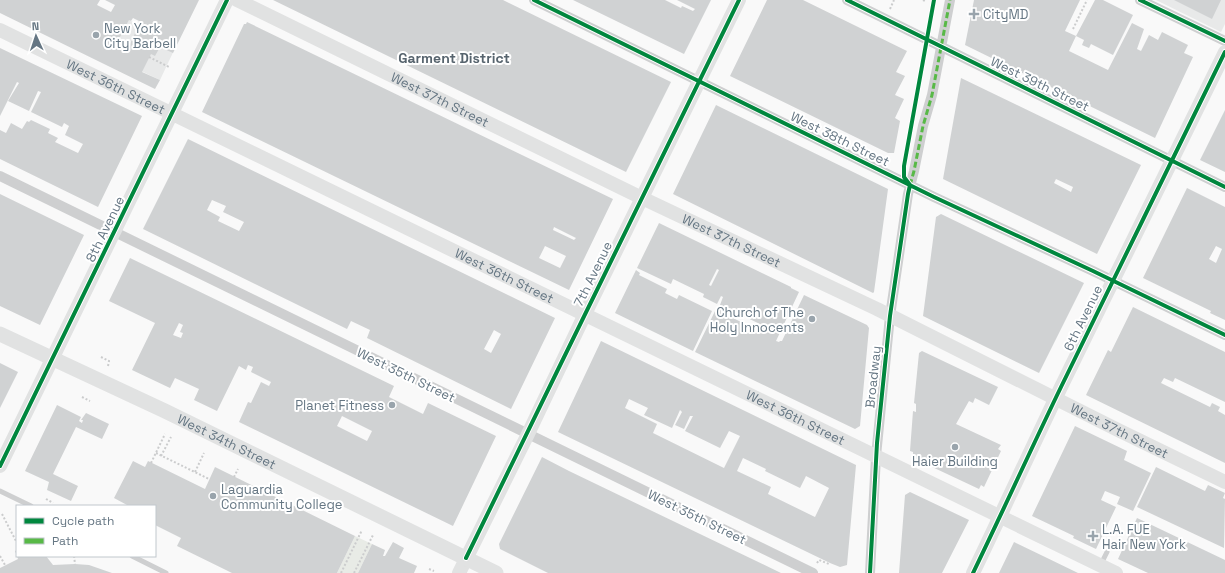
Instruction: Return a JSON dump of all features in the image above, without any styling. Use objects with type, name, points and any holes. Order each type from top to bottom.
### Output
[{"type":"main road","name":"8th Avenue","points":[[0,466],[227,0]]},
{"type":"main road","name":"West 37th Street","points":[[237,0],[642,198],[890,316],[1225,482]]},
{"type":"main road","name":"7th Avenue","points":[[459,573],[528,434],[584,314],[739,0]]},
{"type":"main road","name":"West 36th Street","points":[[0,30],[1116,573]]},
{"type":"main road","name":"6th Avenue","points":[[973,573],[1001,517],[1055,399],[1225,52]]},
{"type":"main road","name":"West 34th Street","points":[[0,334],[165,411],[496,573]]},
{"type":"street","name":"West 38th Street","points":[[534,0],[910,185],[1225,335]]},
{"type":"street","name":"West 39th Street","points":[[847,0],[1225,187]]},
{"type":"street","name":"Broadway","points":[[870,573],[876,456],[890,316],[908,194],[924,121],[932,95],[950,0]]},
{"type":"street","points":[[1140,0],[1225,41]]},
{"type":"street","name":"West 35th Street","points":[[0,176],[812,573]]},
{"type":"lane","points":[[0,491],[29,505]]},
{"type":"lane","points":[[1100,565],[1107,552]]},
{"type":"lane","points":[[134,557],[166,573]]},
{"type":"path","points":[[890,9],[894,0]]},
{"type":"path","points":[[1073,29],[1087,0]]},
{"type":"path","points":[[149,57],[169,67]]},
{"type":"path","points":[[101,357],[109,361],[108,366]]},
{"type":"path","points":[[82,397],[90,401]]},
{"type":"path","points":[[152,463],[165,434]]},
{"type":"path","points":[[161,456],[170,437]]},
{"type":"path","points":[[156,453],[210,479]]},
{"type":"path","points":[[195,472],[204,453]]},
{"type":"path","points":[[234,476],[238,470]]},
{"type":"path","points":[[46,499],[54,503]]},
{"type":"path","points":[[2,514],[16,541]]},
{"type":"path","points":[[341,573],[362,530]]},
{"type":"path","points":[[354,573],[373,535]]},
{"type":"path","points":[[0,556],[5,565]]},
{"type":"path","points":[[74,557],[75,564]]},
{"type":"path","points":[[817,563],[819,560],[829,564]]},
{"type":"path","points":[[429,569],[434,571]]},
{"type":"shaded area","points":[[1156,0],[1225,0],[1225,24],[1221,32]]},
{"type":"shaded area","points":[[129,20],[177,44],[160,80],[122,62],[130,45],[119,39]]},
{"type":"shaded area","points":[[355,536],[372,544],[358,573],[337,573]]},
{"type":"building","points":[[0,0],[100,0],[97,5],[111,12],[115,5],[105,0],[199,0],[173,53],[160,47],[155,56],[151,54],[142,72],[160,80],[155,89],[0,13]],"holes":[[[133,18],[139,21],[137,24],[139,25],[130,44],[126,42],[124,46],[117,43],[129,20],[131,21]]]},
{"type":"building","points":[[273,0],[503,0],[671,82],[626,172]]},
{"type":"building","points":[[573,0],[665,0],[681,8],[682,6],[693,11],[695,9],[677,0],[711,0],[684,54]]},
{"type":"building","points":[[767,0],[803,0],[907,51],[896,72],[905,76],[895,95],[904,99],[895,118],[900,121],[894,153],[888,153],[730,76]]},
{"type":"building","points":[[974,0],[1080,0],[1065,31],[1076,36],[1069,51],[1108,70],[1132,23],[1144,29],[1137,49],[1141,51],[1149,35],[1158,40],[1162,32],[1188,45],[1184,53],[1193,57],[1155,138],[965,45]]},
{"type":"building","points":[[1095,0],[1103,0],[1133,15],[1113,55],[1091,44],[1089,48],[1082,45],[1084,40],[1076,36]]},
{"type":"building","points":[[1174,0],[1221,0],[1212,19]]},
{"type":"building","points":[[247,22],[613,199],[569,290],[202,112],[244,24]],"holes":[[[554,227],[576,238],[574,240],[553,230]],[[545,246],[566,256],[560,268],[539,258]]]},
{"type":"building","points":[[0,48],[142,116],[98,207],[0,159],[0,130],[6,133],[11,123],[22,129],[27,121],[29,122],[31,120],[50,129],[48,133],[58,138],[55,142],[78,153],[83,144],[65,135],[69,126],[64,123],[62,127],[31,112],[41,92],[38,91],[29,111],[8,101],[19,83],[17,82],[0,116]]},
{"type":"building","points":[[961,78],[1141,165],[1097,254],[943,179]],"holes":[[[1056,179],[1073,187],[1071,192],[1054,183]]]},
{"type":"building","points":[[716,105],[888,189],[873,293],[673,194]]},
{"type":"building","points":[[1225,110],[1225,172],[1200,160]]},
{"type":"building","points":[[188,139],[555,318],[511,409],[367,338],[370,330],[351,321],[347,329],[143,229]],"holes":[[[212,200],[226,206],[223,212],[244,222],[239,231],[218,221],[220,217],[207,210]],[[494,330],[501,334],[491,353],[484,349]]]},
{"type":"building","points":[[1187,188],[1225,207],[1225,320],[1210,313],[1211,311],[1143,278]],"holes":[[[1216,246],[1222,249],[1216,263],[1209,259]]]},
{"type":"building","points":[[0,194],[84,235],[40,325],[0,306]]},
{"type":"building","points":[[941,214],[1084,283],[1039,373],[923,316],[936,217]]},
{"type":"building","points":[[659,223],[799,292],[776,341],[782,341],[804,295],[867,325],[869,328],[860,426],[855,429],[695,352],[717,307],[722,309],[721,312],[743,323],[742,325],[756,331],[760,324],[720,305],[723,297],[721,296],[717,304],[703,297],[704,294],[673,279],[671,284],[637,268]],"holes":[[[717,269],[719,270],[711,286],[709,285]]]},
{"type":"building","points":[[130,258],[394,386],[389,397],[423,414],[428,403],[496,436],[453,526],[239,422],[248,402],[251,403],[261,382],[269,386],[271,382],[251,372],[253,367],[248,365],[246,370],[239,366],[217,411],[194,400],[199,389],[175,378],[170,388],[132,370],[155,323],[109,301]],"holes":[[[179,323],[183,325],[180,332],[183,333],[181,338],[173,335]],[[342,416],[372,431],[367,441],[337,426]]]},
{"type":"building","points":[[636,270],[640,273],[639,275],[667,289],[665,293],[677,299],[679,295],[712,311],[693,351],[615,313]]},
{"type":"building","points":[[1133,307],[1225,352],[1225,402],[1175,378],[1173,382],[1164,378],[1161,383],[1210,407],[1212,403],[1220,407],[1218,411],[1225,415],[1225,463],[1086,395],[1108,350],[1111,352]]},
{"type":"building","points":[[601,341],[856,465],[847,565],[840,567],[830,563],[558,432]],"holes":[[[629,399],[648,408],[644,415],[672,428],[680,410],[682,412],[675,425],[684,429],[690,416],[693,416],[685,431],[720,448],[729,431],[740,436],[724,468],[653,433],[657,424],[625,408]],[[743,458],[766,469],[765,471],[800,488],[806,476],[829,488],[815,517],[768,494],[771,487],[737,471]]]},
{"type":"building","points":[[922,351],[998,387],[989,405],[975,398],[973,403],[969,401],[956,424],[1001,445],[998,449],[1001,451],[984,487],[981,485],[979,489],[913,458],[913,452],[910,451],[913,411],[916,412],[916,404],[914,403],[919,353]]},
{"type":"building","points":[[0,363],[18,372],[0,408]]},
{"type":"building","points":[[57,405],[81,417],[79,421],[82,423],[83,420],[81,420],[86,413],[109,424],[102,439],[76,427],[53,474],[78,486],[71,501],[47,490],[49,482],[25,471]]},
{"type":"building","points":[[1075,426],[1127,451],[1124,460],[1151,473],[1133,511],[1117,504],[1120,497],[1105,491],[1101,500],[1116,507],[1096,549],[1073,538],[1074,536],[1032,516]]},
{"type":"building","points":[[542,457],[781,573],[548,573],[500,549],[499,544]]},
{"type":"building","points":[[133,461],[145,467],[148,461],[205,489],[215,467],[355,536],[337,573],[232,573],[177,546],[181,538],[156,526],[156,505],[127,505],[114,498]]},
{"type":"building","points":[[1156,467],[1205,491],[1208,485],[1225,493],[1223,498],[1225,499],[1224,548],[1137,507]]},
{"type":"building","points":[[910,492],[969,520],[942,573],[899,573],[905,495]]},
{"type":"building","points":[[1137,518],[1225,560],[1225,573],[1148,573],[1118,559]]},
{"type":"building","points":[[393,542],[404,548],[399,558],[417,566],[414,573],[358,573],[372,544],[385,550],[383,556],[385,556]]},
{"type":"building","points":[[1014,542],[1043,556],[1078,573],[999,573]]},
{"type":"building","points":[[17,557],[47,557],[53,565],[89,565],[112,573],[0,573],[0,568],[18,559]]},
{"type":"marked path","points":[[910,185],[923,126],[932,95],[950,0]]},
{"type":"cycle path","points":[[0,466],[227,0]]},
{"type":"cycle path","points":[[534,0],[934,197],[1093,271],[1225,335]]},
{"type":"cycle path","points":[[466,558],[739,0]]},
{"type":"cycle path","points":[[847,0],[1225,187]]},
{"type":"cycle path","points":[[910,185],[904,177],[904,166],[934,0]]},
{"type":"cycle path","points":[[1140,0],[1225,41]]},
{"type":"cycle path","points":[[973,573],[1061,387],[1225,52]]},
{"type":"cycle path","points":[[870,573],[877,443],[890,316],[910,185]]},
{"type":"place","name":"CityMD","points":[[974,14]]},
{"type":"place","name":"New York City Barbell","points":[[96,35]]},
{"type":"place","name":"Church of The Holy Innocents","points":[[812,319]]},
{"type":"place","name":"Planet Fitness","points":[[392,405]]},
{"type":"place","name":"Haier Building","points":[[955,447]]},
{"type":"place","name":"Laguardia Community College","points":[[213,496]]},
{"type":"place","name":"L.A. FUE Hair New York","points":[[1093,536]]},
{"type":"district","name":"Garment District","points":[[454,58]]}]
